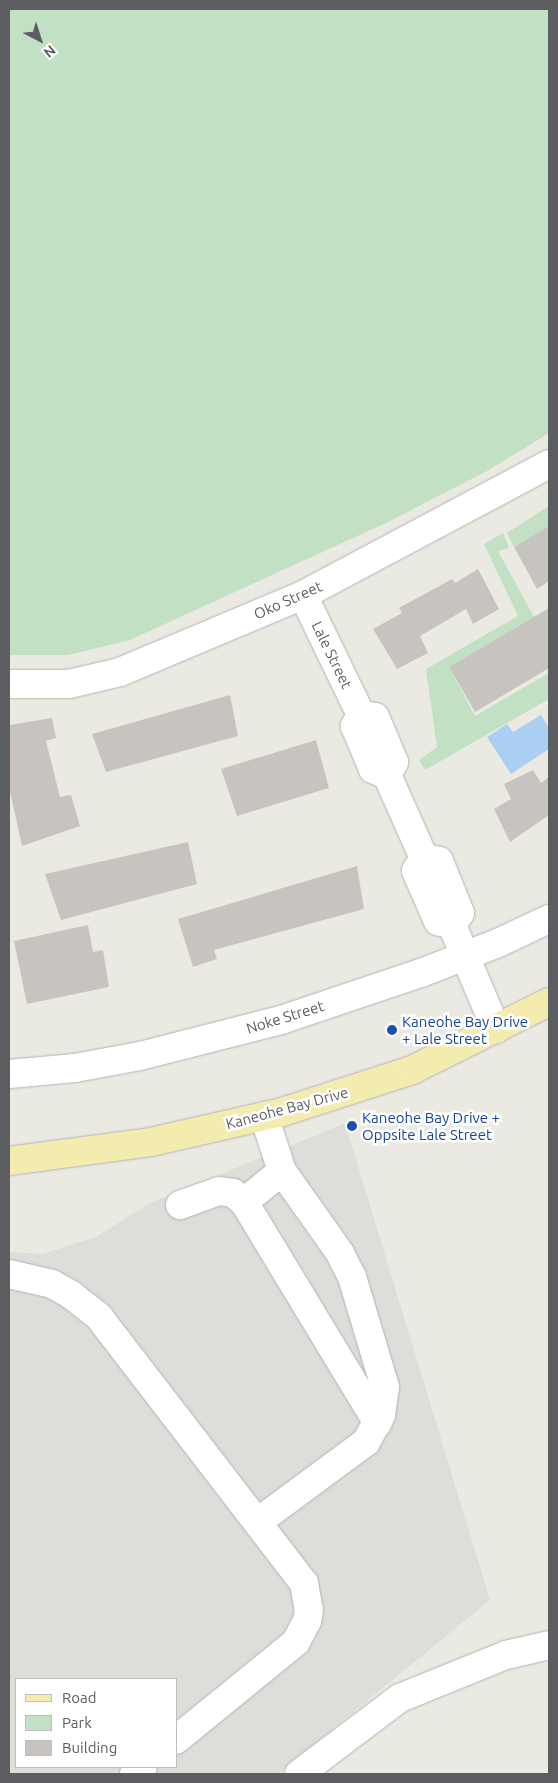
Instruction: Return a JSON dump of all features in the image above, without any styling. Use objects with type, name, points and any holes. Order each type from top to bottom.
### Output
[{"type":"main road","name":"Kaneohe Bay Drive","points":[[9,1161],[151,1142],[264,1116],[412,1070],[549,1002]]},
{"type":"lane","name":"Oko Street","points":[[9,684],[69,684],[120,672],[303,594],[549,464]]},
{"type":"lane","name":"Lale Street","points":[[303,594],[361,715],[354,726],[373,769],[387,775],[424,858],[416,871],[438,921],[452,925],[496,1029]]},
{"type":"lane","name":"Noke Street","points":[[9,1074],[75,1068],[205,1041],[281,1020],[465,956],[549,919]]},
{"type":"lane","points":[[259,1521],[354,1454],[378,1423],[384,1401],[383,1372],[352,1277],[340,1253],[282,1171],[264,1116]]},
{"type":"lane","points":[[244,1202],[282,1171]]},
{"type":"lane","points":[[180,1205],[219,1191],[232,1193],[244,1202],[378,1423]]},
{"type":"lane","points":[[9,1274],[52,1284],[99,1317],[259,1521],[304,1583],[309,1596],[307,1621],[288,1650],[178,1738]]},
{"type":"lane","points":[[299,1774],[400,1698],[506,1655],[549,1646]]},
{"type":"shaded area","points":[[345,1123],[490,1600],[278,1774],[9,1774],[9,1252],[42,1254],[96,1237],[148,1204]]},
{"type":"green space","points":[[9,9],[549,9],[549,433],[487,471],[388,522],[130,640],[68,655],[9,655]]},
{"type":"green space","points":[[549,506],[549,526],[514,547],[507,533]]},
{"type":"green space","points":[[503,533],[509,548],[498,551],[534,617],[449,667],[475,716],[549,673],[549,699],[425,770],[419,760],[437,747],[426,669],[518,616],[484,544]]},
{"type":"water","points":[[541,715],[549,728],[549,749],[511,774],[487,737],[507,724],[513,732]]},
{"type":"building","points":[[549,526],[549,581],[537,589],[514,547]]},
{"type":"building","points":[[478,569],[499,609],[473,624],[466,609],[420,636],[428,653],[397,669],[373,629],[402,613],[399,608],[452,579],[455,583]]},
{"type":"building","points":[[549,608],[549,668],[475,712],[449,667]]},
{"type":"building","points":[[230,695],[238,736],[106,772],[92,734]]},
{"type":"building","points":[[52,718],[56,738],[46,741],[60,797],[71,795],[80,826],[22,846],[9,787],[9,725]]},
{"type":"building","points":[[316,740],[329,788],[237,816],[221,769]]},
{"type":"building","points":[[533,770],[541,783],[549,777],[549,815],[510,842],[494,809],[511,799],[504,784]]},
{"type":"building","points":[[188,842],[197,884],[61,920],[45,874]]},
{"type":"building","points":[[357,866],[364,909],[214,950],[217,959],[193,967],[178,919]]},
{"type":"building","points":[[88,925],[93,952],[103,950],[109,987],[27,1004],[14,941]]},
{"type":"place","name":"Kaneohe Bay Drive + Lale Street","points":[[392,1030]]},
{"type":"place","name":"Kaneohe Bay Drive + Oppsite Lale Street","points":[[352,1126]]}]
